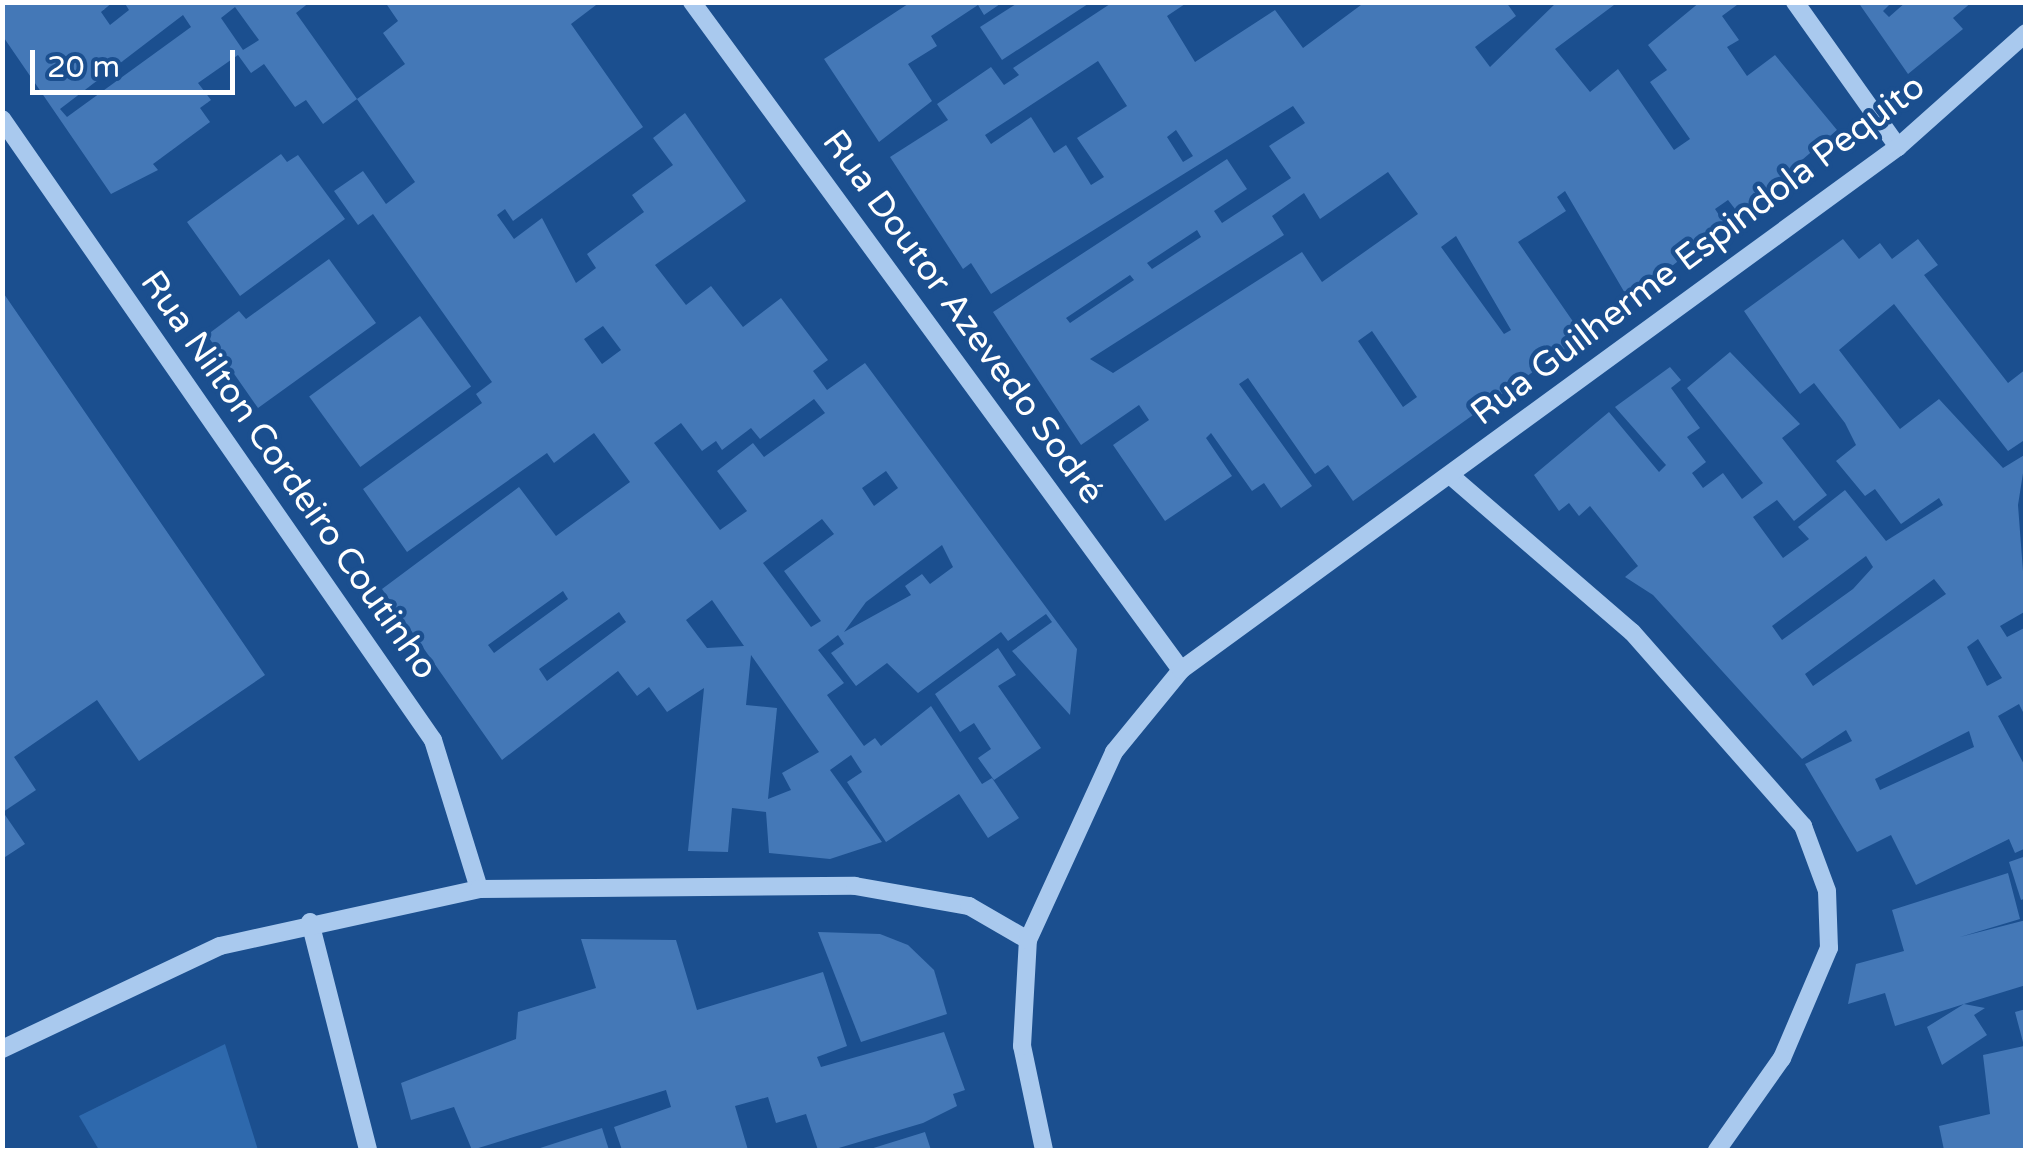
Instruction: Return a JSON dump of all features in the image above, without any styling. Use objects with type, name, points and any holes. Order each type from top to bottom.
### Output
[{"type":"street","name":"Rua Doutor Azevedo Sodré","points":[[692,2],[1182,670]]},
{"type":"street","points":[[1795,2],[1898,147]]},
{"type":"street","name":"Rua Guilherme Espindola Pequito","points":[[1044,1150],[1022,1046],[1028,940],[1114,752],[1182,670],[1898,147],[2026,32]]},
{"type":"street","name":"Rua Nilton Cordeiro Coutinho","points":[[2,119],[432,740],[479,889]]},
{"type":"street","points":[[1452,476],[1632,632],[1803,826],[1827,890],[1829,948],[1782,1058],[1717,1150]]},
{"type":"street","points":[[2,1048],[185,960],[310,922],[479,889],[855,886],[969,906],[1028,940]]},
{"type":"street","points":[[310,922],[368,1150]]},
{"type":"shaded area","points":[[225,1044],[258,1150],[99,1150],[79,1116]]},
{"type":"building","points":[[2,2],[113,2],[101,12],[110,25],[129,10],[124,2],[310,2],[296,13],[357,99],[323,124],[306,100],[295,107],[264,64],[251,73],[238,55],[198,83],[211,100],[200,108],[210,122],[153,164],[158,170],[111,194],[2,35]],"holes":[[[235,7],[259,40],[243,50],[221,18]],[[183,15],[191,27],[67,117],[60,109]]]},
{"type":"building","points":[[385,2],[600,2],[571,24],[643,127],[513,221],[505,209],[497,215],[514,239],[542,218],[576,283],[596,268],[587,254],[644,212],[632,195],[673,165],[653,138],[685,113],[746,201],[655,265],[686,305],[711,286],[743,327],[781,298],[828,360],[813,371],[827,390],[865,363],[1077,649],[1070,715],[1012,651],[1052,622],[1046,614],[1008,641],[1001,632],[918,693],[887,663],[856,686],[831,653],[844,644],[838,635],[818,650],[844,683],[827,695],[864,746],[875,738],[881,746],[931,706],[982,784],[992,778],[1019,818],[988,838],[959,794],[886,842],[847,782],[862,772],[851,755],[830,770],[882,842],[830,859],[769,853],[766,812],[732,808],[728,852],[688,851],[704,688],[667,712],[649,687],[637,696],[618,671],[502,760],[382,589],[519,487],[556,536],[630,482],[594,433],[554,463],[547,453],[407,552],[363,489],[482,403],[476,394],[492,382],[373,214],[358,225],[334,191],[363,171],[386,204],[415,182],[357,99],[405,64],[383,33],[398,21]],"holes":[[[603,326],[621,350],[602,364],[584,339]],[[814,399],[825,413],[764,457],[753,443],[717,471],[747,511],[720,530],[654,443],[681,423],[702,451],[716,441],[722,450],[751,428],[760,439]],[[886,471],[898,488],[874,506],[862,488]],[[822,519],[834,534],[784,571],[821,621],[811,627],[763,563]],[[942,545],[953,567],[930,584],[922,574],[905,586],[911,595],[844,632],[866,602]],[[563,591],[568,599],[494,653],[488,645]],[[712,600],[744,646],[707,648],[686,620]],[[619,612],[626,622],[547,681],[539,669]],[[751,655],[819,752],[782,773],[791,790],[768,799],[777,708],[746,705]]]},
{"type":"building","points":[[911,2],[1003,2],[984,15],[978,5],[931,36],[937,46],[908,64],[932,101],[879,142],[824,59]]},
{"type":"building","points":[[1019,2],[1091,2],[1002,60],[980,27]]},
{"type":"building","points":[[1113,2],[1188,2],[1167,16],[1195,62],[1275,10],[1303,48],[1365,2],[1506,2],[1516,16],[1475,47],[1490,67],[1557,2],[1618,2],[1555,49],[1590,92],[1618,69],[1674,150],[1690,139],[1650,82],[1667,70],[1648,45],[1700,2],[1741,2],[1722,16],[1739,40],[1727,47],[1747,76],[1775,55],[1837,130],[1739,214],[1728,200],[1715,209],[1725,224],[1629,300],[1565,191],[1557,197],[1566,211],[1518,242],[1583,336],[1353,501],[1328,465],[1315,474],[1248,378],[1239,384],[1312,486],[1281,508],[1264,483],[1252,491],[1211,433],[1206,438],[1232,476],[1165,521],[1113,445],[1149,420],[1139,405],[1081,445],[993,312],[1227,159],[1247,189],[1214,211],[1222,223],[1291,178],[1269,146],[1305,123],[1293,106],[991,294],[971,263],[963,269],[890,157],[948,120],[937,104],[991,67],[1004,85],[1019,75],[1013,68]],"holes":[[[1098,61],[1127,106],[1077,138],[1104,177],[1091,185],[1066,145],[1054,153],[1031,117],[991,144],[985,135]],[[1176,130],[1193,156],[1183,162],[1167,137]],[[1388,172],[1418,214],[1322,282],[1302,252],[1113,373],[1090,359],[1284,235],[1272,216],[1304,193],[1320,219]],[[1197,230],[1201,237],[1152,269],[1147,263]],[[1456,236],[1511,330],[1504,334],[1441,247]],[[1130,275],[1134,280],[1070,323],[1066,318]],[[1372,331],[1417,397],[1403,407],[1358,341]]]},
{"type":"building","points":[[1858,2],[1892,2],[1883,11],[1889,17],[1906,2],[1972,2],[1953,18],[1963,29],[1908,74]]},
{"type":"building","points":[[281,154],[287,162],[298,155],[345,219],[240,296],[187,222]]},
{"type":"building","points":[[1843,239],[1859,259],[1880,243],[1892,259],[1918,239],[1938,265],[1924,275],[2008,383],[2026,369],[2026,439],[2008,451],[1894,304],[1839,350],[1900,429],[1939,399],[2003,468],[2026,454],[2018,505],[2026,611],[2000,626],[2007,637],[2026,627],[2026,718],[2019,704],[1998,716],[2026,768],[2026,848],[2015,853],[2009,839],[1916,885],[1891,835],[1857,852],[1805,764],[1852,741],[1846,730],[1802,759],[1653,595],[1625,577],[1638,566],[1590,506],[1579,516],[1569,503],[1559,511],[1534,475],[1609,412],[1659,472],[1666,465],[1615,407],[1670,367],[1681,380],[1671,388],[1700,428],[1687,437],[1706,462],[1692,473],[1703,488],[1723,473],[1742,499],[1763,483],[1687,388],[1730,352],[1800,424],[1782,438],[1827,495],[1794,521],[1777,500],[1753,517],[1783,558],[1809,539],[1798,527],[1845,490],[1886,541],[1943,505],[1939,498],[1901,524],[1875,489],[1865,496],[1836,461],[1856,445],[1845,423],[1814,383],[1800,394],[1744,311]],"holes":[[[1866,556],[1873,567],[1853,589],[1782,640],[1772,626]],[[1934,579],[1946,594],[1813,686],[1805,674]],[[1978,639],[2002,678],[1987,686],[1967,647]],[[1969,731],[1974,747],[1880,790],[1875,779]]]},
{"type":"building","points":[[329,259],[376,323],[258,408],[207,335],[239,311],[246,319]]},
{"type":"building","points":[[2,291],[265,675],[139,761],[97,700],[14,757],[36,790],[3,812],[25,844],[2,859]]},
{"type":"building","points":[[420,316],[471,386],[360,467],[309,397]]},
{"type":"building","points":[[998,648],[1016,675],[998,686],[1041,748],[994,780],[978,758],[991,749],[974,723],[960,732],[935,694]]},
{"type":"building","points":[[2026,856],[2026,898],[2021,900],[2009,862]]},
{"type":"building","points":[[2008,873],[2020,919],[1960,937],[2026,920],[2026,985],[1895,1026],[1885,993],[1848,1004],[1856,964],[1904,951],[1892,910]]},
{"type":"building","points":[[818,932],[880,934],[908,945],[934,970],[947,1014],[861,1042]]},
{"type":"building","points":[[581,939],[676,940],[697,1010],[823,972],[847,1046],[817,1057],[821,1067],[944,1032],[965,1090],[953,1094],[957,1106],[923,1123],[832,1150],[818,1150],[806,1114],[776,1123],[768,1097],[735,1106],[748,1150],[622,1150],[614,1127],[671,1107],[666,1090],[472,1150],[454,1107],[411,1120],[401,1083],[516,1039],[518,1012],[596,988]]},
{"type":"building","points":[[1964,1004],[1985,1008],[1974,1015],[1987,1035],[1942,1065],[1927,1027]]},
{"type":"building","points":[[2026,1009],[2026,1150],[1944,1150],[1939,1126],[1990,1114],[1983,1055],[2024,1046],[2015,1012]]},
{"type":"building","points":[[602,1128],[609,1150],[534,1150]]},
{"type":"building","points":[[925,1132],[931,1150],[867,1150]]}]
